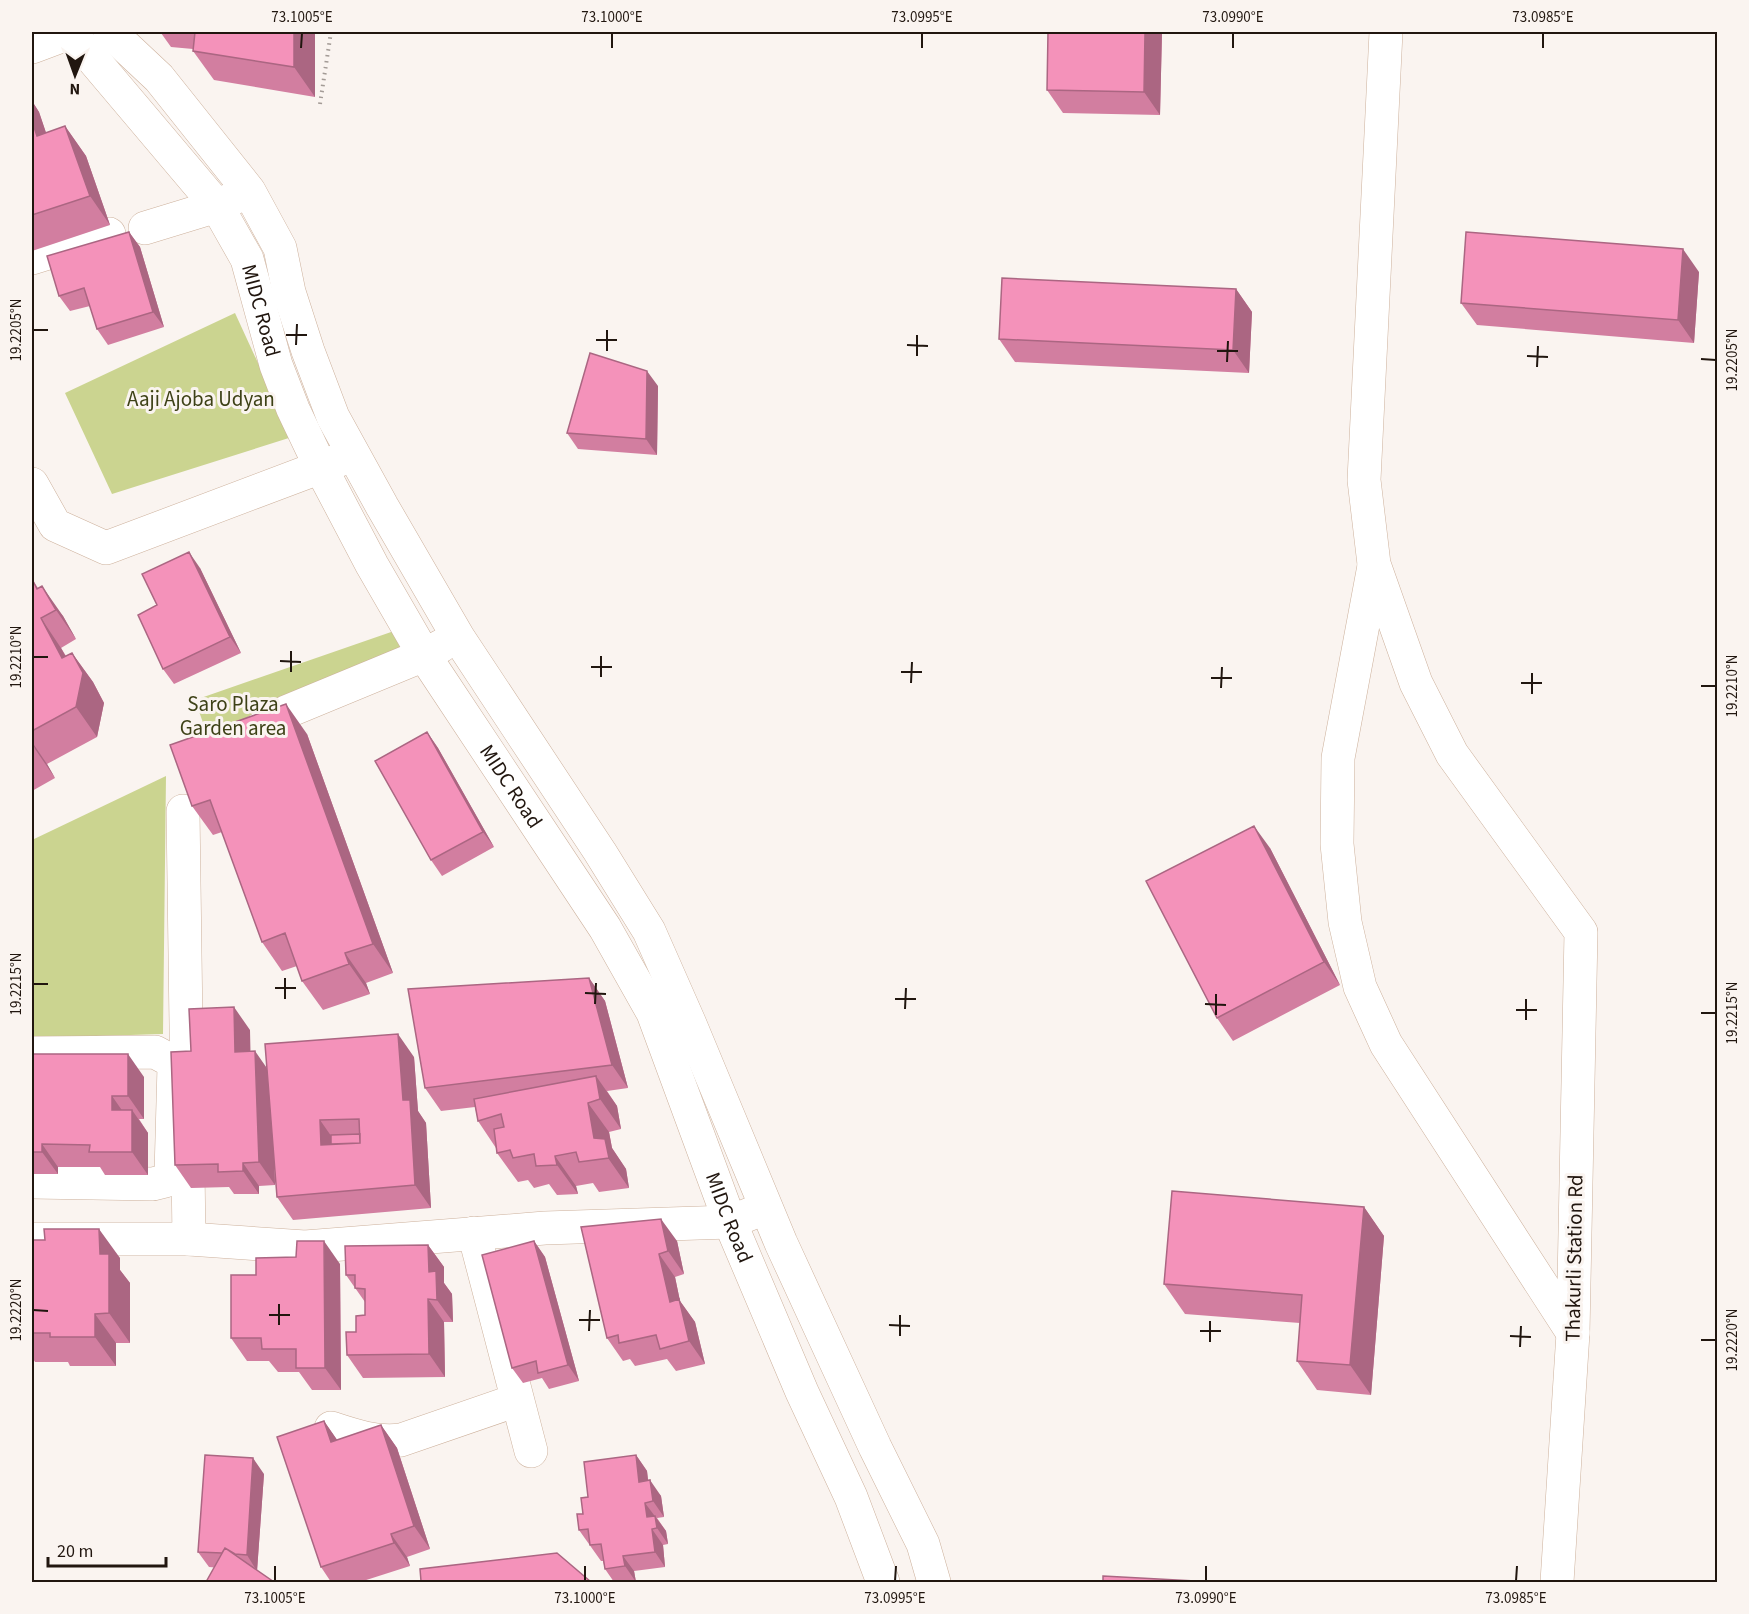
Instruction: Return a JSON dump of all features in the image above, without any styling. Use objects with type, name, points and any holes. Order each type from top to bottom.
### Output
[{"type":"street","points":[[32,46],[71,32]]},
{"type":"street","name":"MIDC Road","points":[[71,32],[217,206],[247,260],[276,365],[293,409],[321,468],[424,655],[616,946],[653,1013],[730,1222],[802,1392],[851,1497],[883,1582]]},
{"type":"street","points":[[110,32],[159,78],[249,191],[280,248],[289,292],[333,417],[458,637],[600,852],[649,931],[767,1208],[844,1379],[923,1544],[934,1582]]},
{"type":"street","points":[[1386,32],[1364,480],[1374,564],[1338,758],[1337,844],[1345,922],[1360,987],[1386,1044],[1573,1334]]},
{"type":"street","points":[[145,228],[217,206],[249,191]]},
{"type":"street","points":[[32,258],[110,234]]},
{"type":"street","points":[[32,484],[55,525],[106,548],[354,454]]},
{"type":"street","name":"Thakurli Station Rd","points":[[1374,564],[1416,683],[1452,754],[1581,932],[1573,1334],[1557,1582]]},
{"type":"street","points":[[231,748],[286,712],[424,655],[458,637]]},
{"type":"street","points":[[183,811],[189,1239]]},
{"type":"street","points":[[616,946],[649,931]]},
{"type":"street","points":[[32,1053],[155,1052],[168,1059],[174,1066],[171,1173],[165,1181],[153,1185],[32,1182]]},
{"type":"street","points":[[684,1095],[715,1083]]},
{"type":"street","points":[[32,1239],[189,1239],[305,1247],[545,1228],[730,1222],[767,1208]]},
{"type":"street","points":[[474,1233],[512,1262],[518,1400],[531,1450]]},
{"type":"street","points":[[802,1392],[844,1379]]},
{"type":"street","points":[[331,1428],[363,1439],[385,1442],[401,1440],[518,1400]]},
{"type":"street","points":[[865,1536],[914,1524]]},
{"type":"path","points":[[320,104],[331,32]]},
{"type":"green space","name":"Aaji Ajoba Udyan","points":[[235,313],[292,437],[112,494],[65,393]]},
{"type":"green space","name":"Saro Plaza Garden area","points":[[394,631],[416,674],[214,754],[195,700]]},
{"type":"green space","points":[[166,776],[163,1034],[32,1038],[32,840]]},
{"type":"building","points":[[195,32],[294,32],[294,67],[193,51]]},
{"type":"building","points":[[1048,32],[1145,32],[1144,92],[1047,90]]},
{"type":"building","points":[[32,121],[37,136],[65,126],[90,196],[32,215]]},
{"type":"building","points":[[129,232],[153,312],[97,329],[84,288],[59,296],[47,256]]},
{"type":"building","points":[[1466,232],[1683,249],[1678,320],[1461,303]]},
{"type":"building","points":[[1002,278],[1236,289],[1233,350],[999,339]]},
{"type":"building","points":[[590,353],[647,371],[646,439],[567,433]]},
{"type":"building","points":[[189,552],[230,637],[163,669],[138,615],[157,605],[142,574]]},
{"type":"building","points":[[32,579],[37,589],[42,586],[56,610],[41,618],[62,658],[72,653],[83,673],[76,707],[32,731]]},
{"type":"building","points":[[286,704],[373,944],[345,953],[349,964],[302,981],[285,933],[262,942],[210,800],[192,806],[170,745]]},
{"type":"building","points":[[427,732],[483,832],[431,860],[375,761]]},
{"type":"building","points":[[1254,826],[1324,962],[1217,1018],[1146,881]]},
{"type":"building","points":[[589,978],[612,1065],[425,1088],[408,989]]},
{"type":"building","points":[[234,1007],[235,1052],[255,1051],[259,1162],[243,1163],[243,1171],[218,1172],[218,1164],[175,1165],[171,1052],[191,1051],[189,1009]]},
{"type":"building","points":[[398,1034],[403,1100],[410,1100],[415,1185],[277,1197],[265,1044]],"holes":[[[359,1119],[360,1143],[321,1145],[320,1120]]]},
{"type":"building","points":[[32,1054],[128,1054],[128,1096],[112,1096],[112,1110],[132,1110],[132,1152],[89,1152],[90,1145],[42,1144],[42,1152],[32,1152]]},
{"type":"building","points":[[596,1076],[600,1099],[588,1103],[594,1138],[605,1139],[609,1158],[579,1162],[576,1152],[555,1156],[557,1165],[536,1166],[534,1154],[513,1158],[510,1150],[497,1153],[494,1129],[504,1127],[501,1114],[478,1121],[474,1099]]},
{"type":"building","points":[[360,1134],[360,1143],[331,1144],[331,1135]]},
{"type":"building","points":[[1172,1191],[1364,1207],[1350,1365],[1297,1361],[1302,1295],[1164,1284]]},
{"type":"building","points":[[661,1219],[668,1251],[659,1254],[670,1302],[679,1299],[689,1341],[660,1349],[656,1335],[619,1343],[618,1335],[607,1338],[581,1227]]},
{"type":"building","points":[[44,1229],[99,1229],[100,1254],[109,1254],[109,1313],[95,1314],[95,1337],[50,1337],[50,1333],[32,1333],[32,1240],[45,1240]]},
{"type":"building","points":[[297,1241],[324,1241],[325,1368],[296,1368],[296,1349],[262,1349],[261,1338],[231,1338],[231,1275],[256,1275],[256,1258],[296,1257]]},
{"type":"building","points":[[534,1241],[568,1365],[538,1373],[536,1361],[512,1368],[482,1255]]},
{"type":"building","points":[[428,1245],[429,1272],[436,1271],[437,1300],[428,1299],[429,1354],[347,1355],[346,1332],[356,1332],[356,1316],[365,1315],[365,1289],[355,1288],[355,1275],[346,1275],[345,1246]]},
{"type":"building","points":[[324,1421],[331,1442],[381,1425],[414,1526],[391,1534],[394,1543],[321,1567],[277,1437]]},
{"type":"building","points":[[205,1455],[253,1458],[247,1555],[235,1554],[225,1548],[222,1553],[198,1552]]},
{"type":"building","points":[[636,1455],[639,1482],[650,1480],[653,1501],[645,1503],[647,1517],[655,1516],[657,1528],[652,1529],[655,1552],[623,1556],[625,1566],[605,1569],[601,1544],[590,1545],[588,1529],[579,1530],[577,1514],[583,1514],[581,1498],[588,1497],[584,1462]]},
{"type":"building","points":[[225,1548],[274,1582],[206,1582]]},
{"type":"building","points":[[557,1553],[591,1582],[408,1582],[421,1581],[420,1569]]},
{"type":"building","points":[[1103,1576],[1214,1582],[1103,1582]]}]
